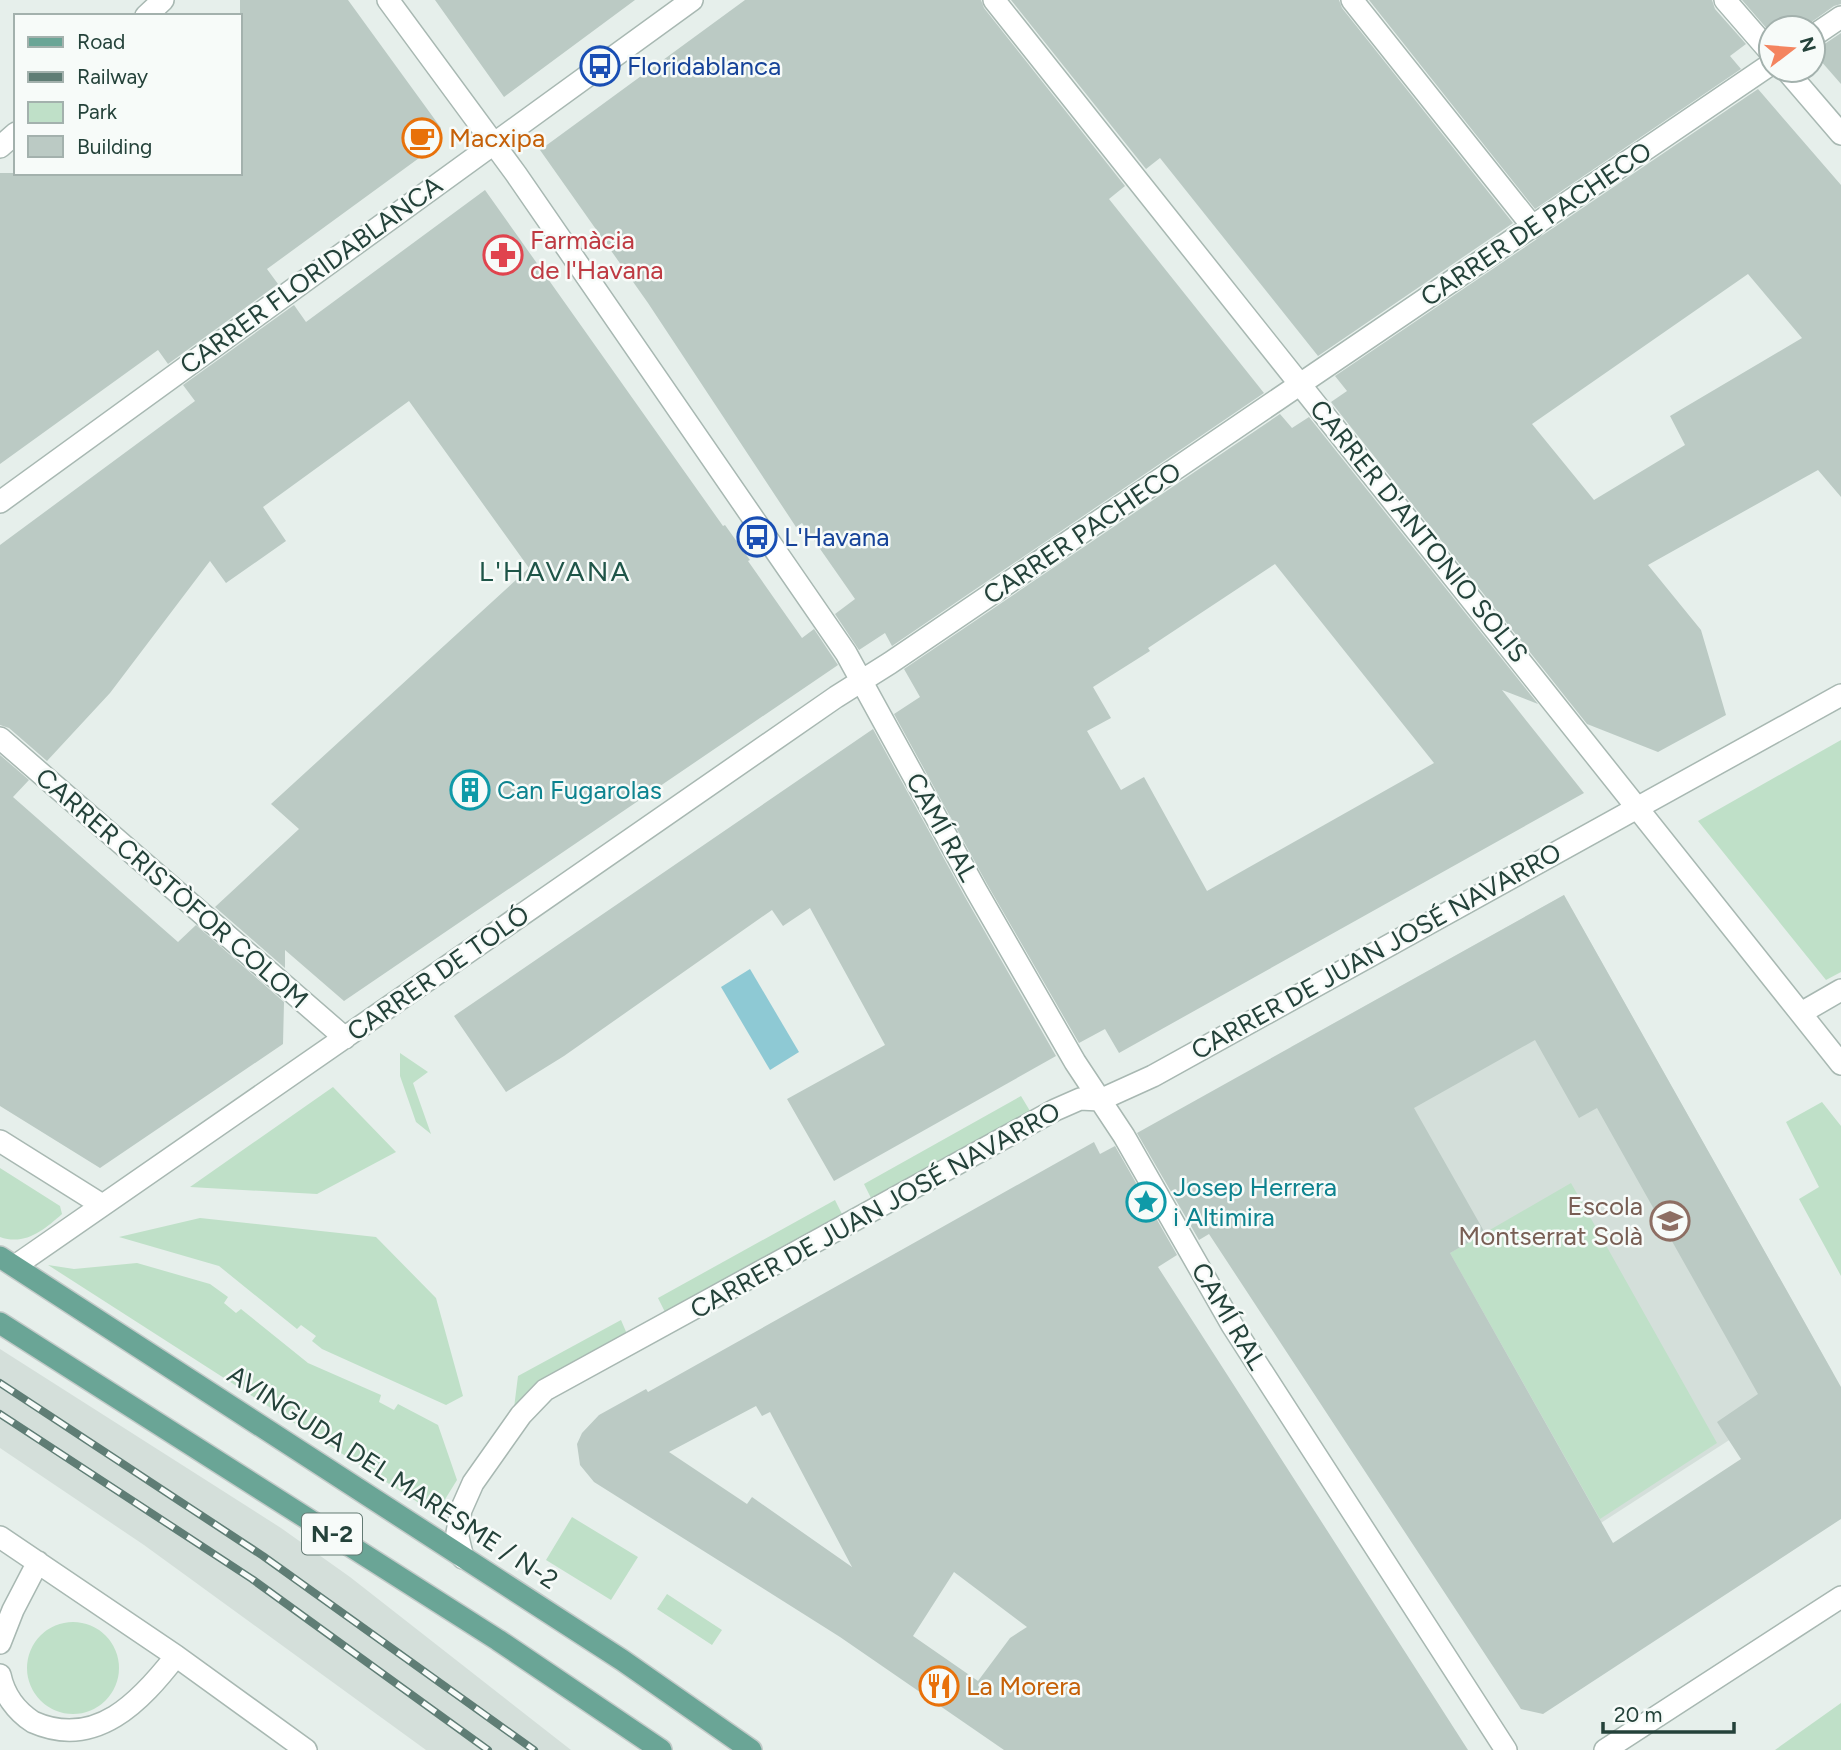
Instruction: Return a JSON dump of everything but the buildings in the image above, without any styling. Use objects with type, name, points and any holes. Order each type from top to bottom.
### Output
[{"type":"main road","name":"AVINGUDA DEL MARESME / N-2","points":[[7,1261],[622,1660],[751,1750]]},
{"type":"main road","name":"N-2","points":[[0,1323],[498,1640],[661,1750]]},
{"type":"street","points":[[148,14],[163,0]]},
{"type":"street","name":"CAMÍ RAL","points":[[388,0],[493,143],[846,653],[976,890],[1124,1136],[1232,1325],[1506,1750]]},
{"type":"street","name":"CARRER FLORIDABLANCA","points":[[0,502],[692,0]]},
{"type":"street","name":"CARRER D'ANTONIO SOLIS","points":[[994,0],[1841,1064]]},
{"type":"street","points":[[1352,0],[1533,227]]},
{"type":"street","points":[[1725,0],[1757,37]]},
{"type":"street","name":"CARRER DE PACHECO","points":[[1301,384],[1757,74]]},
{"type":"street","points":[[1798,84],[1841,134]]},
{"type":"street","points":[[0,147],[14,135]]},
{"type":"street","name":"CARRER PACHECO","points":[[861,680],[902,655],[1301,384]]},
{"type":"street","name":"CARRER DE TOLÓ","points":[[7,1261],[102,1205],[861,680]]},
{"type":"street","name":"CARRER DE JUAN JOSÉ NAVARRO","points":[[463,1558],[457,1533],[461,1510],[473,1483],[520,1415],[545,1390],[1055,1110],[1080,1099],[1100,1100],[1153,1076],[1841,695]]},
{"type":"street","name":"CARRER CRISTÒFOR COLOM","points":[[0,738],[345,1038]]},
{"type":"street","points":[[1801,1013],[1841,990]]},
{"type":"street","points":[[0,1141],[102,1205]]},
{"type":"street","points":[[0,1537],[176,1656],[306,1750]]},
{"type":"street","points":[[0,1643],[13,1610],[38,1562]]},
{"type":"street","points":[[1605,1750],[1841,1597]]},
{"type":"street","points":[[0,1675],[10,1699],[23,1715],[46,1730],[70,1735],[104,1730],[141,1699],[176,1656]]},
{"type":"shaded area","name":"Escola Montserrat Solà","points":[[1564,895],[1833,1373],[1590,1530],[1384,1212],[1291,1047]]},
{"type":"shaded area","points":[[0,1349],[281,1528],[350,1577],[571,1750],[426,1750],[144,1545],[0,1448]]},
{"type":"green space","points":[[1841,740],[1841,972],[1826,980],[1698,821]]},
{"type":"green space","points":[[400,1053],[428,1072],[413,1083],[431,1134],[416,1122],[400,1076]]},
{"type":"green space","points":[[333,1087],[396,1152],[317,1194],[190,1187]]},
{"type":"green space","points":[[1021,1096],[1030,1111],[871,1198],[864,1184]]},
{"type":"green space","points":[[1822,1102],[1841,1126],[1841,1276],[1799,1199],[1819,1187],[1786,1122]]},
{"type":"green space","points":[[0,1168],[60,1206],[62,1214],[41,1231],[26,1238],[0,1237]]},
{"type":"green space","points":[[1571,1183],[1717,1443],[1600,1519],[1450,1253]]},
{"type":"green space","points":[[835,1200],[842,1214],[665,1312],[658,1298]]},
{"type":"green space","points":[[200,1218],[376,1237],[436,1298],[463,1396],[446,1405],[322,1349],[312,1341],[316,1336],[301,1325],[297,1329],[219,1266],[119,1237]]},
{"type":"green space","points":[[137,1263],[210,1284],[228,1297],[224,1303],[236,1313],[241,1309],[308,1363],[381,1395],[379,1402],[394,1410],[398,1404],[438,1425],[457,1480],[436,1514],[48,1265],[74,1269]]},
{"type":"green space","points":[[621,1320],[627,1334],[539,1383],[514,1408],[518,1376]]},
{"type":"green space","points":[[572,1517],[638,1557],[611,1600],[546,1560]]},
{"type":"green space","points":[[667,1594],[722,1630],[712,1645],[657,1609]]},
{"type":"green space","points":[[73,1622],[91,1625],[106,1635],[116,1650],[119,1668],[116,1686],[106,1701],[91,1711],[73,1714],[55,1711],[40,1701],[30,1686],[27,1668],[30,1650],[40,1635],[55,1625]]},
{"type":"green space","points":[[1841,1703],[1841,1750],[1775,1750]]},
{"type":"water","points":[[750,969],[799,1052],[770,1070],[721,987]]},
{"type":"railway","points":[[0,1383],[263,1556],[534,1750]]},
{"type":"railway","points":[[0,1414],[252,1579],[488,1750]]},
{"type":"place","name":"Floridablanca","points":[[600,66]]},
{"type":"place","name":"Macxipa","points":[[422,138]]},
{"type":"place","name":"Farmàcia de l'Havana","points":[[503,255]]},
{"type":"place","name":"L'Havana","points":[[757,537]]},
{"type":"place","name":"Can Fugarolas","points":[[470,790]]},
{"type":"place","name":"Josep Herrera i Altimira","points":[[1146,1202]]},
{"type":"place","name":"Escola Montserrat Solà","points":[[1670,1221]]},
{"type":"place","name":"La Morera","points":[[939,1686]]},
{"type":"district","name":"L'HAVANA","points":[[555,571]]}]
